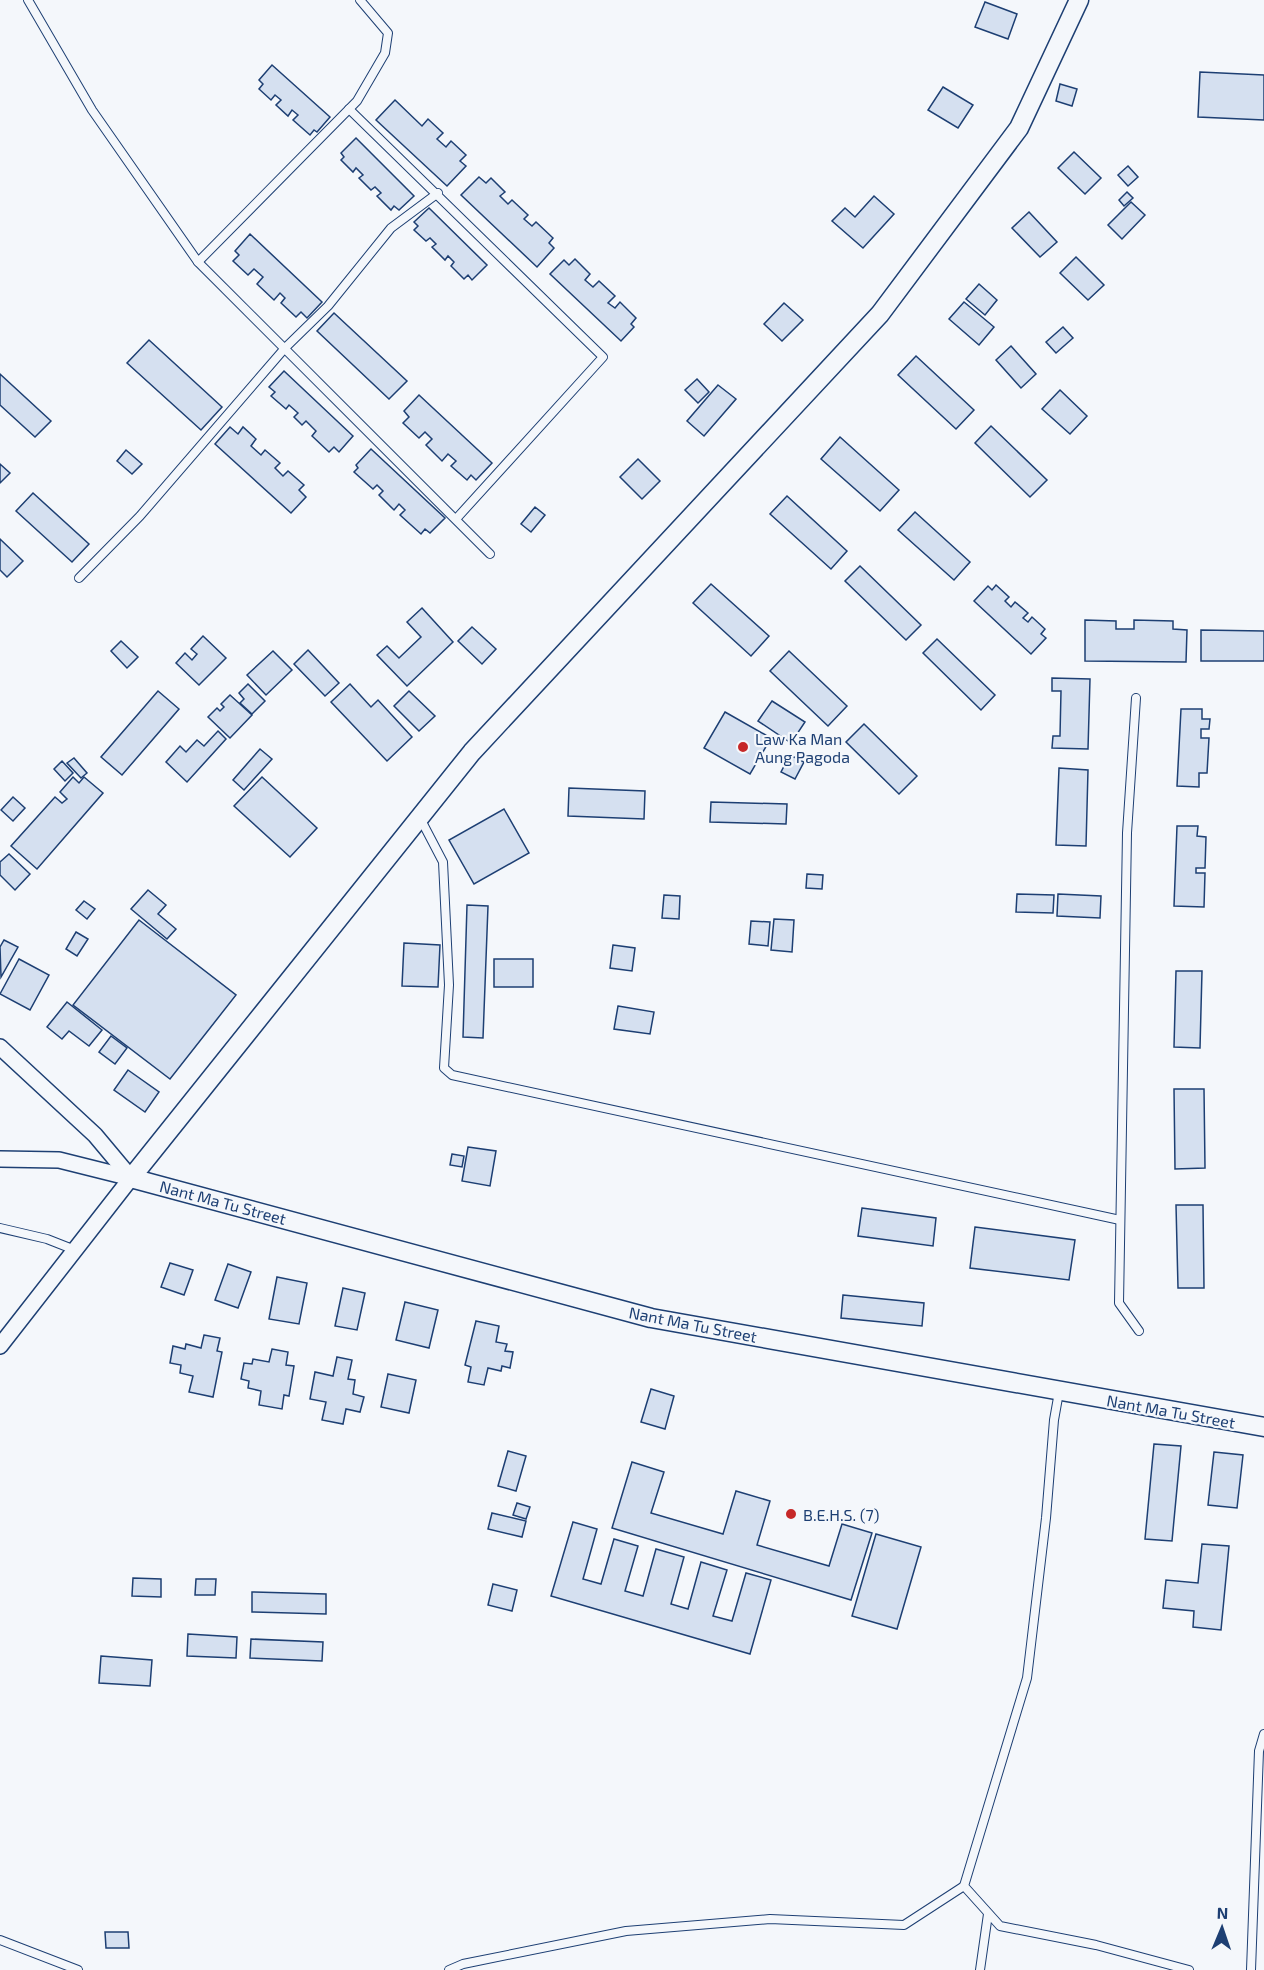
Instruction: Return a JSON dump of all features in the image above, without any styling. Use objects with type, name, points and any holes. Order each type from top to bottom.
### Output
[{"type":"street","points":[[0,1346],[472,752],[880,314],[1019,128],[1079,0]]},
{"type":"street","points":[[0,1047],[95,1135],[132,1178]]},
{"type":"street","points":[[0,1159],[59,1161],[132,1178]]},
{"type":"street","name":"Nant Ma Tu Street","points":[[132,1178],[651,1318],[1264,1427]]},
{"type":"lane","points":[[28,0],[92,110],[198,262],[490,554]]},
{"type":"lane","points":[[198,262],[349,109],[385,53],[388,33],[360,0]]},
{"type":"lane","points":[[349,109],[438,193],[603,357],[456,519]]},
{"type":"lane","points":[[79,578],[140,516],[285,348],[328,306],[391,228],[438,193]]},
{"type":"lane","points":[[1136,698],[1127,833],[1119,1303],[1139,1331]]},
{"type":"lane","points":[[419,818],[443,862],[449,985],[444,1068],[452,1075],[1120,1220]]},
{"type":"lane","points":[[0,1228],[47,1239],[75,1250]]},
{"type":"lane","points":[[449,1970],[463,1964],[626,1931],[770,1919],[904,1925],[964,1886],[1027,1678],[1059,1390]]},
{"type":"lane","points":[[1251,1970],[1259,1751],[1264,1734]]},
{"type":"lane","points":[[964,1886],[1000,1926],[1096,1945],[1189,1970]]},
{"type":"lane","points":[[980,1970],[988,1914]]},
{"type":"lane","points":[[0,1940],[78,1970]]},
{"type":"building","points":[[985,2],[1017,14],[1008,39],[975,27]]},
{"type":"building","points":[[272,65],[330,117],[317,132],[314,130],[310,135],[293,120],[298,115],[292,110],[288,116],[276,105],[281,100],[275,95],[271,100],[259,89],[263,84],[259,80]]},
{"type":"building","points":[[1200,72],[1264,75],[1264,120],[1198,117]]},
{"type":"building","points":[[1060,84],[1077,89],[1072,106],[1056,101]]},
{"type":"building","points":[[943,87],[973,105],[958,128],[928,110]]},
{"type":"building","points":[[395,100],[422,126],[428,119],[443,133],[437,139],[446,147],[451,141],[466,155],[460,161],[466,166],[447,186],[376,120]]},
{"type":"building","points":[[356,138],[414,196],[399,210],[394,206],[391,210],[377,196],[381,193],[375,187],[371,190],[359,178],[363,175],[356,168],[353,172],[341,160],[344,157],[341,153]]},
{"type":"building","points":[[1074,152],[1101,178],[1085,194],[1058,168]]},
{"type":"building","points":[[1128,166],[1138,177],[1128,186],[1118,175]]},
{"type":"building","points":[[479,177],[486,183],[491,178],[505,192],[500,196],[508,204],[512,200],[528,215],[524,219],[532,226],[536,222],[553,238],[549,243],[554,248],[537,267],[461,195]]},
{"type":"building","points":[[1127,192],[1133,198],[1124,206],[1119,200]]},
{"type":"building","points":[[874,196],[894,214],[863,248],[832,221],[845,208],[855,217]]},
{"type":"building","points":[[1131,202],[1145,215],[1122,239],[1108,225]]},
{"type":"building","points":[[429,208],[487,265],[472,280],[468,275],[464,279],[451,266],[454,262],[448,256],[445,260],[432,247],[436,244],[430,238],[426,241],[414,230],[418,226],[414,222]]},
{"type":"building","points":[[1029,212],[1057,242],[1040,257],[1012,228]]},
{"type":"building","points":[[250,234],[322,302],[307,318],[301,312],[296,317],[281,303],[285,298],[280,293],[274,300],[257,284],[263,277],[254,269],[248,275],[233,261],[239,255],[235,251]]},
{"type":"building","points":[[1076,257],[1104,285],[1088,300],[1060,273]]},
{"type":"building","points":[[575,259],[590,274],[585,280],[593,287],[599,281],[615,296],[608,303],[615,308],[620,302],[636,318],[631,324],[634,327],[621,341],[550,274],[564,260],[569,265]]},
{"type":"building","points":[[979,284],[997,300],[985,315],[966,299]]},
{"type":"building","points":[[964,302],[994,327],[979,345],[949,319]]},
{"type":"building","points":[[784,303],[803,320],[782,341],[764,324]]},
{"type":"building","points":[[334,313],[407,381],[389,399],[317,331]]},
{"type":"building","points":[[1063,327],[1073,338],[1056,353],[1046,342]]},
{"type":"building","points":[[149,340],[222,407],[201,430],[127,363]]},
{"type":"building","points":[[1011,346],[1036,374],[1021,388],[996,360]]},
{"type":"building","points":[[916,356],[974,410],[956,429],[898,375]]},
{"type":"building","points":[[284,371],[353,436],[339,452],[334,447],[329,452],[312,436],[316,431],[306,421],[302,425],[294,417],[298,413],[289,405],[286,409],[271,396],[275,392],[269,387]]},
{"type":"building","points":[[0,374],[51,421],[35,437],[0,405]]},
{"type":"building","points":[[697,379],[709,392],[698,403],[685,390]]},
{"type":"building","points":[[718,385],[736,399],[704,436],[687,421]]},
{"type":"building","points":[[1060,390],[1087,416],[1070,434],[1042,409]]},
{"type":"building","points":[[419,395],[492,463],[476,480],[471,475],[467,480],[451,466],[456,461],[448,454],[442,461],[426,445],[432,439],[425,432],[419,438],[403,423],[409,417],[404,411]]},
{"type":"building","points":[[991,426],[1047,480],[1030,497],[975,443]]},
{"type":"building","points":[[230,427],[238,434],[243,427],[256,439],[251,446],[261,455],[265,450],[280,463],[275,468],[283,476],[288,471],[304,485],[299,490],[306,497],[291,513],[215,444]]},
{"type":"building","points":[[840,437],[899,490],[880,511],[821,459]]},
{"type":"building","points":[[371,449],[445,518],[430,533],[425,529],[421,534],[400,515],[405,510],[399,504],[394,510],[379,495],[383,491],[377,485],[373,489],[354,472],[358,468],[356,465]]},
{"type":"building","points":[[126,450],[142,464],[132,474],[117,461]]},
{"type":"building","points":[[638,459],[660,481],[642,499],[620,477]]},
{"type":"building","points":[[0,464],[10,473],[0,483]]},
{"type":"building","points":[[33,493],[89,544],[72,562],[16,511]]},
{"type":"building","points":[[787,496],[847,551],[831,569],[770,514]]},
{"type":"building","points":[[535,507],[545,515],[531,532],[521,524]]},
{"type":"building","points":[[915,512],[970,562],[954,580],[898,530]]},
{"type":"building","points":[[0,539],[23,561],[7,577],[0,570]]},
{"type":"building","points":[[860,566],[921,625],[906,640],[845,581]]},
{"type":"building","points":[[711,584],[769,636],[751,656],[693,603]]},
{"type":"building","points":[[996,585],[1009,597],[1005,601],[1011,607],[1015,602],[1028,613],[1023,618],[1028,622],[1032,617],[1045,629],[1041,634],[1046,638],[1031,654],[974,601],[988,586],[992,590]]},
{"type":"building","points":[[422,608],[453,642],[407,686],[377,655],[387,646],[399,658],[421,637],[407,622]]},
{"type":"building","points":[[1085,620],[1116,621],[1116,629],[1134,629],[1134,620],[1173,621],[1173,629],[1187,630],[1186,662],[1085,661]]},
{"type":"building","points":[[472,627],[496,649],[482,664],[458,641]]},
{"type":"building","points":[[1201,630],[1264,631],[1264,661],[1201,661]]},
{"type":"building","points":[[203,636],[226,658],[199,685],[176,663],[185,653],[192,660],[197,654],[191,649]]},
{"type":"building","points":[[937,639],[995,695],[981,710],[923,653]]},
{"type":"building","points":[[121,641],[138,657],[127,668],[111,651]]},
{"type":"building","points":[[308,650],[339,683],[325,696],[294,664]]},
{"type":"building","points":[[273,651],[292,670],[266,695],[247,675]]},
{"type":"building","points":[[789,651],[847,706],[828,726],[770,671]]},
{"type":"building","points":[[1052,678],[1090,679],[1088,749],[1052,748],[1053,736],[1060,736],[1061,691],[1052,691]]},
{"type":"building","points":[[248,684],[265,701],[252,714],[240,703],[244,699],[239,693]]},
{"type":"building","points":[[350,684],[371,707],[378,700],[412,737],[387,761],[331,702]]},
{"type":"building","points":[[158,691],[179,709],[122,775],[101,757]]},
{"type":"building","points":[[409,691],[435,716],[419,731],[394,706]]},
{"type":"building","points":[[230,695],[252,715],[230,738],[208,717],[217,708],[220,711],[224,707],[221,704]]},
{"type":"building","points":[[772,701],[805,722],[791,743],[758,721]]},
{"type":"building","points":[[1181,709],[1202,709],[1202,719],[1210,719],[1209,729],[1201,729],[1201,738],[1209,738],[1207,773],[1199,773],[1199,787],[1177,786]]},
{"type":"building","points":[[725,712],[771,738],[750,774],[704,748]]},
{"type":"building","points":[[864,724],[917,776],[899,794],[846,742]]},
{"type":"building","points":[[218,731],[226,739],[187,782],[166,762],[180,746],[186,752],[197,740],[204,746]]},
{"type":"building","points":[[260,749],[272,759],[244,790],[233,780]]},
{"type":"building","points":[[790,755],[804,762],[795,779],[781,772]]},
{"type":"building","points":[[74,758],[87,773],[81,778],[67,763]]},
{"type":"building","points":[[62,761],[73,773],[65,781],[54,769]]},
{"type":"building","points":[[1059,768],[1088,770],[1086,846],[1056,845]]},
{"type":"building","points":[[73,777],[79,783],[84,777],[103,793],[37,869],[11,846],[55,797],[62,803],[67,799],[60,792]]},
{"type":"building","points":[[262,777],[317,828],[290,857],[234,806]]},
{"type":"building","points":[[569,788],[645,791],[644,819],[568,816]]},
{"type":"building","points":[[13,797],[25,808],[13,821],[1,810]]},
{"type":"building","points":[[711,802],[787,804],[786,824],[710,822]]},
{"type":"building","points":[[504,809],[529,853],[474,884],[449,840]]},
{"type":"building","points":[[1177,826],[1198,826],[1197,836],[1206,837],[1205,868],[1196,868],[1196,873],[1205,873],[1204,907],[1174,906]]},
{"type":"building","points":[[9,854],[30,874],[15,890],[0,875],[0,862]]},
{"type":"building","points":[[807,874],[823,875],[822,889],[806,888]]},
{"type":"building","points":[[148,890],[166,905],[158,914],[176,929],[167,939],[131,909]]},
{"type":"building","points":[[1017,894],[1054,895],[1053,913],[1016,912]]},
{"type":"building","points":[[1058,894],[1101,896],[1100,918],[1057,916]]},
{"type":"building","points":[[664,895],[680,896],[679,919],[662,918]]},
{"type":"building","points":[[84,901],[95,909],[87,919],[76,910]]},
{"type":"building","points":[[467,905],[488,906],[483,1038],[463,1037]]},
{"type":"building","points":[[774,919],[794,920],[792,952],[771,950]]},
{"type":"building","points":[[139,920],[236,995],[170,1079],[73,1005]]},
{"type":"building","points":[[751,921],[770,922],[768,946],[749,944]]},
{"type":"building","points":[[76,932],[88,939],[77,956],[66,949]]},
{"type":"building","points":[[4,940],[18,947],[1,977],[0,947]]},
{"type":"building","points":[[404,943],[440,945],[438,987],[402,986]]},
{"type":"building","points":[[613,945],[635,948],[632,971],[610,968]]},
{"type":"building","points":[[19,959],[49,975],[30,1010],[0,994]]},
{"type":"building","points":[[494,959],[533,959],[533,987],[494,987]]},
{"type":"building","points":[[1176,971],[1202,971],[1200,1048],[1174,1047]]},
{"type":"building","points":[[67,1002],[102,1030],[89,1046],[69,1031],[62,1039],[47,1027]]},
{"type":"building","points":[[618,1006],[654,1012],[650,1034],[614,1029]]},
{"type":"building","points":[[111,1036],[127,1048],[115,1064],[99,1052]]},
{"type":"building","points":[[128,1070],[159,1092],[145,1112],[114,1090]]},
{"type":"building","points":[[1174,1089],[1204,1089],[1205,1168],[1175,1169]]},
{"type":"building","points":[[468,1147],[496,1151],[490,1186],[462,1181]]},
{"type":"building","points":[[452,1154],[464,1156],[462,1167],[450,1165]]},
{"type":"building","points":[[1176,1205],[1203,1205],[1204,1288],[1178,1288]]},
{"type":"building","points":[[862,1208],[936,1218],[933,1246],[858,1236]]},
{"type":"building","points":[[975,1227],[1075,1240],[1069,1280],[970,1268]]},
{"type":"building","points":[[170,1263],[193,1270],[184,1295],[161,1287]]},
{"type":"building","points":[[228,1264],[251,1272],[238,1308],[215,1300]]},
{"type":"building","points":[[277,1277],[307,1283],[299,1324],[269,1319]]},
{"type":"building","points":[[343,1288],[365,1293],[357,1330],[335,1326]]},
{"type":"building","points":[[843,1295],[924,1303],[922,1326],[841,1318]]},
{"type":"building","points":[[405,1302],[438,1310],[429,1348],[396,1340]]},
{"type":"building","points":[[476,1321],[499,1326],[496,1342],[507,1344],[505,1351],[513,1352],[510,1368],[502,1366],[501,1371],[488,1368],[484,1385],[468,1382],[471,1367],[465,1365]]},
{"type":"building","points":[[204,1335],[220,1338],[217,1351],[222,1352],[213,1397],[189,1392],[193,1376],[180,1373],[181,1365],[170,1363],[173,1346],[185,1349],[186,1344],[201,1348]]},
{"type":"building","points":[[272,1349],[288,1352],[286,1365],[294,1366],[289,1396],[284,1395],[282,1409],[259,1405],[261,1391],[248,1388],[249,1381],[241,1379],[244,1363],[252,1364],[253,1359],[269,1362]]},
{"type":"building","points":[[337,1357],[352,1360],[348,1379],[355,1380],[353,1394],[364,1397],[360,1412],[346,1409],[343,1424],[322,1420],[326,1402],[310,1399],[315,1372],[333,1376]]},
{"type":"building","points":[[388,1374],[416,1380],[409,1413],[381,1407]]},
{"type":"building","points":[[651,1389],[674,1396],[665,1429],[641,1422]]},
{"type":"building","points":[[1154,1444],[1181,1446],[1172,1541],[1145,1539]]},
{"type":"building","points":[[508,1451],[526,1456],[516,1491],[498,1486]]},
{"type":"building","points":[[1214,1452],[1243,1455],[1237,1508],[1208,1505]]},
{"type":"building","points":[[632,1462],[664,1472],[651,1513],[723,1534],[736,1491],[770,1501],[757,1545],[829,1566],[842,1524],[872,1533],[851,1600],[612,1528]]},
{"type":"building","points":[[517,1503],[530,1507],[526,1519],[513,1515]]},
{"type":"building","points":[[492,1513],[526,1521],[522,1537],[488,1529]]},
{"type":"building","points":[[573,1522],[597,1529],[583,1579],[601,1584],[614,1539],[638,1546],[625,1591],[643,1596],[656,1549],[684,1557],[671,1604],[688,1609],[701,1562],[727,1570],[713,1616],[732,1621],[746,1573],[771,1580],[750,1654],[551,1596]]},
{"type":"building","points":[[876,1534],[921,1547],[897,1629],[852,1616]]},
{"type":"building","points":[[1202,1544],[1229,1546],[1221,1630],[1193,1627],[1194,1611],[1163,1608],[1166,1580],[1198,1583]]},
{"type":"building","points":[[133,1578],[161,1579],[161,1597],[132,1596]]},
{"type":"building","points":[[196,1579],[216,1579],[215,1595],[195,1595]]},
{"type":"building","points":[[493,1584],[517,1590],[512,1611],[488,1605]]},
{"type":"building","points":[[252,1592],[326,1594],[326,1614],[252,1612]]},
{"type":"building","points":[[188,1634],[237,1637],[236,1658],[187,1656]]},
{"type":"building","points":[[251,1639],[323,1642],[322,1661],[250,1658]]},
{"type":"building","points":[[101,1656],[152,1660],[150,1686],[99,1683]]},
{"type":"building","points":[[105,1932],[128,1932],[129,1948],[106,1948]]},
{"type":"place","name":"Law Ka Man Aung Pagoda","points":[[743,747]]},
{"type":"place","name":"B.E.H.S. (7)","points":[[791,1514]]}]
